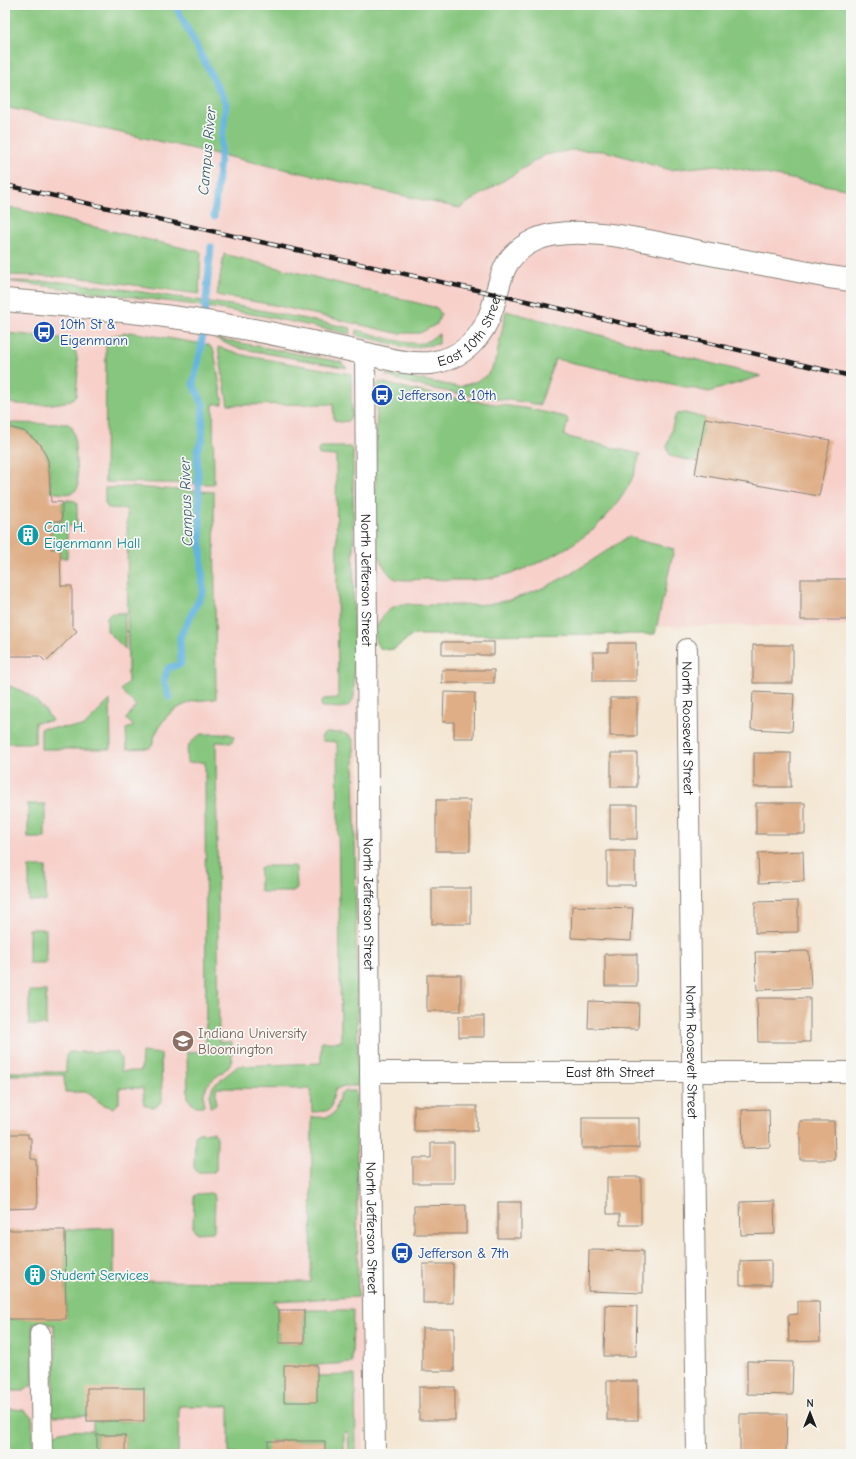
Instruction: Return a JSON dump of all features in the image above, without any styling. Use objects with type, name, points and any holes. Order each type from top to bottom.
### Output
[{"type":"street","name":"East 10th Street","points":[[5,300],[93,307],[199,320],[308,340],[408,362],[427,363],[443,361],[456,356],[472,343],[485,325],[493,308],[500,278],[506,265],[515,254],[537,239],[552,235],[570,233],[603,234],[652,242],[829,278],[851,280]]},
{"type":"street","name":"North Jefferson Street","points":[[365,353],[370,1072],[375,1454]]},
{"type":"street","name":"North Roosevelt Street","points":[[687,649],[696,1454]]},
{"type":"street","name":"East 8th Street","points":[[370,1072],[851,1072]]},
{"type":"street","points":[[40,1334],[42,1454]]},
{"type":"shaded area","name":"Indiana University Bloomington","points":[[5,5],[851,5],[851,625],[358,629],[364,1454],[5,1454]]},
{"type":"green space","points":[[5,5],[851,5],[851,190],[717,165],[670,170],[605,151],[572,150],[545,155],[459,208],[5,107]]},
{"type":"green space","points":[[5,206],[201,252],[199,294],[76,277],[5,275]]},
{"type":"green space","points":[[224,254],[437,308],[441,314],[437,324],[420,333],[396,333],[274,305],[217,295]]},
{"type":"green space","points":[[5,281],[60,282],[108,287],[244,307],[351,328],[350,334],[263,316],[189,304]]},
{"type":"green space","points":[[506,311],[761,376],[709,392],[555,359],[540,405],[437,390],[385,375],[390,374],[459,387],[477,381],[486,376],[496,359]]},
{"type":"green space","points":[[357,330],[408,343],[423,343],[439,334],[439,344],[409,348],[356,335]]},
{"type":"green space","points":[[131,332],[209,345],[214,351],[223,404],[213,404],[214,484],[105,482],[106,345],[110,336]]},
{"type":"green space","points":[[5,333],[62,338],[69,341],[74,347],[78,362],[76,396],[72,400],[43,405],[5,402]]},
{"type":"green space","points":[[214,338],[341,362],[347,368],[234,347]]},
{"type":"green space","points":[[218,347],[247,356],[351,374],[352,415],[348,421],[340,422],[334,420],[333,404],[228,405]]},
{"type":"green space","points":[[379,382],[441,396],[530,409],[565,417],[568,421],[564,436],[640,454],[635,473],[618,503],[590,532],[566,548],[527,568],[513,573],[485,579],[396,579],[389,574],[380,560],[375,547],[377,384]]},
{"type":"green space","points":[[685,413],[705,418],[697,462],[670,456],[667,447],[675,416],[677,414]]},
{"type":"green space","points":[[5,423],[68,424],[72,427],[74,434],[78,487],[76,490],[66,494],[51,492],[48,460],[41,445],[24,431],[5,426]]},
{"type":"green space","points":[[321,447],[350,447],[353,450],[354,696],[350,704],[343,708],[322,707],[321,703],[324,699],[338,698],[336,456],[319,455],[318,450]]},
{"type":"green space","points":[[130,487],[214,492],[216,699],[193,701],[180,707],[169,714],[161,724],[150,748],[127,749],[126,729],[134,726],[126,719],[136,706],[121,690],[128,682],[127,509],[108,508],[105,503],[105,488]]},
{"type":"green space","points":[[68,500],[75,501],[77,504],[77,526],[67,526],[67,558],[60,558],[60,549],[51,549],[51,521],[62,521],[62,502]]},
{"type":"green space","points":[[629,536],[638,540],[674,549],[655,634],[413,635],[394,649],[384,649],[376,644],[375,636],[379,623],[387,611],[395,606],[404,604],[480,605],[508,600],[545,587],[596,558]]},
{"type":"green space","points":[[112,613],[125,613],[125,649],[107,631],[107,617]]},
{"type":"green space","points":[[5,685],[20,690],[33,698],[44,709],[52,721],[35,722],[35,743],[5,743]]},
{"type":"green space","points":[[110,700],[111,749],[41,749],[41,728],[83,727]]},
{"type":"green space","points":[[325,733],[346,734],[352,738],[354,742],[358,1086],[344,1086],[336,1089],[331,1108],[326,1111],[312,1112],[311,1089],[216,1088],[216,1103],[213,1107],[210,1107],[210,1095],[213,1086],[238,1066],[321,1063],[321,1042],[341,1042],[337,742],[323,741],[321,737]]},
{"type":"green space","points":[[202,734],[229,734],[234,737],[231,743],[216,742],[219,1042],[232,1042],[232,1059],[227,1068],[207,1086],[204,1094],[204,1106],[194,1106],[188,1099],[187,1052],[206,1051],[205,762],[187,763],[187,749],[194,739]]},
{"type":"green space","points":[[28,804],[45,804],[45,838],[28,838]]},
{"type":"green space","points":[[263,866],[296,867],[297,889],[293,892],[260,891],[260,869]]},
{"type":"green space","points":[[29,867],[46,867],[46,901],[29,901]]},
{"type":"green space","points":[[29,929],[46,929],[46,963],[29,963]]},
{"type":"green space","points":[[29,991],[46,991],[46,1025],[29,1025]]},
{"type":"green space","points":[[69,1052],[117,1052],[121,1059],[121,1071],[141,1071],[142,1052],[161,1054],[162,1100],[156,1106],[146,1106],[144,1105],[143,1088],[119,1088],[119,1103],[113,1108],[102,1104],[87,1092],[65,1092],[64,1075],[5,1075],[5,1072],[66,1072],[66,1055]]},
{"type":"green space","points":[[346,1091],[356,1091],[358,1297],[274,1301],[279,1310],[279,1343],[304,1343],[304,1310],[353,1310],[352,1363],[317,1365],[317,1376],[355,1375],[356,1454],[349,1454],[348,1432],[344,1432],[344,1453],[325,1453],[324,1441],[269,1441],[268,1454],[229,1454],[229,1406],[179,1406],[178,1454],[125,1454],[125,1435],[97,1435],[97,1454],[53,1454],[53,1436],[57,1433],[72,1430],[93,1431],[93,1421],[144,1421],[144,1389],[87,1416],[52,1416],[56,1348],[54,1325],[33,1324],[33,1384],[24,1391],[5,1391],[5,1319],[66,1318],[65,1230],[114,1228],[114,1281],[311,1282],[312,1117],[324,1117],[333,1114],[335,1112],[340,1094]]},
{"type":"green space","points":[[213,1132],[217,1137],[216,1170],[214,1172],[197,1172],[194,1167],[195,1136],[199,1133]]},
{"type":"green space","points":[[211,1193],[215,1198],[214,1230],[213,1232],[196,1233],[193,1228],[194,1196],[197,1194]]},
{"type":"green space","points":[[5,1408],[23,1410],[32,1416],[33,1454],[5,1454]]},
{"type":"building","points":[[705,418],[830,440],[819,496],[695,474]]},
{"type":"building","name":"Carl H. Eigenmann Hall","points":[[5,426],[24,431],[41,445],[48,460],[51,502],[62,502],[62,521],[51,521],[51,549],[60,549],[61,586],[72,586],[72,626],[77,631],[46,662],[40,656],[5,656]]},
{"type":"building","points":[[801,579],[851,579],[851,620],[801,620]]},
{"type":"building","points":[[442,642],[494,642],[494,655],[442,655]]},
{"type":"building","points":[[608,643],[636,643],[636,681],[593,681],[593,652],[608,652]]},
{"type":"building","points":[[753,645],[793,645],[793,683],[753,683]]},
{"type":"building","points":[[442,670],[494,670],[494,683],[442,683]]},
{"type":"building","points":[[444,692],[475,693],[474,738],[454,738],[454,722],[443,722]]},
{"type":"building","points":[[753,692],[794,694],[792,731],[751,729]]},
{"type":"building","points":[[610,698],[637,698],[637,736],[610,736]]},
{"type":"building","points":[[611,753],[637,753],[637,787],[611,787]]},
{"type":"building","points":[[754,753],[791,753],[791,787],[754,787]]},
{"type":"building","points":[[436,800],[470,800],[470,851],[436,851]]},
{"type":"building","points":[[756,803],[805,803],[805,834],[756,834]]},
{"type":"building","points":[[610,805],[637,805],[637,839],[610,839]]},
{"type":"building","points":[[607,851],[635,851],[635,885],[607,885]]},
{"type":"building","points":[[803,851],[804,881],[759,883],[758,853]]},
{"type":"building","points":[[432,888],[471,888],[471,924],[432,924]]},
{"type":"building","points":[[798,901],[798,932],[755,933],[755,902]]},
{"type":"building","points":[[572,906],[633,908],[631,941],[571,938]]},
{"type":"building","points":[[809,951],[811,988],[757,990],[755,952]]},
{"type":"building","points":[[605,954],[637,954],[637,986],[605,986]]},
{"type":"building","points":[[427,975],[461,975],[461,1011],[427,1011]]},
{"type":"building","points":[[757,998],[810,998],[810,1042],[758,1042]]},
{"type":"building","points":[[589,1001],[639,1003],[638,1029],[588,1028]]},
{"type":"building","points":[[459,1016],[484,1016],[484,1037],[459,1037]]},
{"type":"building","points":[[414,1106],[477,1106],[477,1131],[414,1131]]},
{"type":"building","points":[[769,1109],[770,1147],[743,1148],[742,1110]]},
{"type":"building","points":[[582,1118],[639,1118],[639,1148],[582,1148]]},
{"type":"building","points":[[800,1121],[834,1121],[835,1160],[800,1160]]},
{"type":"building","points":[[5,1134],[28,1134],[28,1138],[31,1138],[31,1159],[36,1159],[37,1208],[5,1209]]},
{"type":"building","points":[[431,1143],[454,1143],[454,1183],[413,1183],[413,1158],[431,1158]]},
{"type":"building","points":[[607,1177],[641,1177],[641,1225],[620,1225],[620,1214],[607,1214]]},
{"type":"building","points":[[774,1201],[775,1234],[741,1235],[740,1202]]},
{"type":"building","points":[[498,1202],[521,1202],[521,1238],[498,1238]]},
{"type":"building","points":[[466,1205],[466,1234],[414,1234],[414,1206]]},
{"type":"building","name":"Student Services","points":[[5,1230],[65,1230],[66,1319],[5,1319]]},
{"type":"building","points":[[589,1250],[643,1251],[643,1293],[588,1291]]},
{"type":"building","points":[[771,1260],[771,1285],[740,1285],[740,1261]]},
{"type":"building","points":[[423,1264],[453,1264],[453,1303],[423,1303]]},
{"type":"building","points":[[798,1301],[819,1301],[820,1341],[789,1342],[788,1315],[798,1314]]},
{"type":"building","points":[[605,1305],[637,1306],[636,1356],[604,1356]]},
{"type":"building","points":[[279,1310],[304,1310],[304,1343],[279,1343]]},
{"type":"building","points":[[422,1328],[454,1328],[454,1371],[422,1371]]},
{"type":"building","points":[[747,1361],[793,1362],[792,1395],[747,1394]]},
{"type":"building","points":[[284,1365],[317,1365],[317,1402],[284,1402]]},
{"type":"building","points":[[607,1381],[638,1381],[638,1420],[607,1420]]},
{"type":"building","points":[[419,1387],[455,1387],[455,1420],[419,1420]]},
{"type":"building","points":[[87,1388],[144,1388],[144,1421],[87,1421]]},
{"type":"building","points":[[740,1414],[787,1414],[786,1454],[740,1454]]},
{"type":"building","points":[[97,1435],[125,1435],[125,1454],[97,1454]]},
{"type":"building","points":[[268,1441],[325,1441],[325,1454],[268,1454]]},
{"type":"waterway","name":"Campus River","points":[[175,5],[226,103],[214,216]]},
{"type":"waterway","name":"Campus River","points":[[169,697],[164,680],[168,668],[181,664],[180,637],[203,592],[197,450],[202,440],[203,404],[193,384],[201,350],[211,247]]},
{"type":"railway","points":[[5,185],[544,305],[851,376]]},
{"type":"place","name":"10th St & Eigenmann","points":[[44,332]]},
{"type":"place","name":"Jefferson & 10th","points":[[382,395]]},
{"type":"place","name":"Carl H. Eigenmann Hall","points":[[28,535]]},
{"type":"place","name":"Indiana University Bloomington","points":[[183,1041]]},
{"type":"place","name":"Jefferson & 7th","points":[[402,1253]]},
{"type":"place","name":"Student Services","points":[[35,1275]]}]
